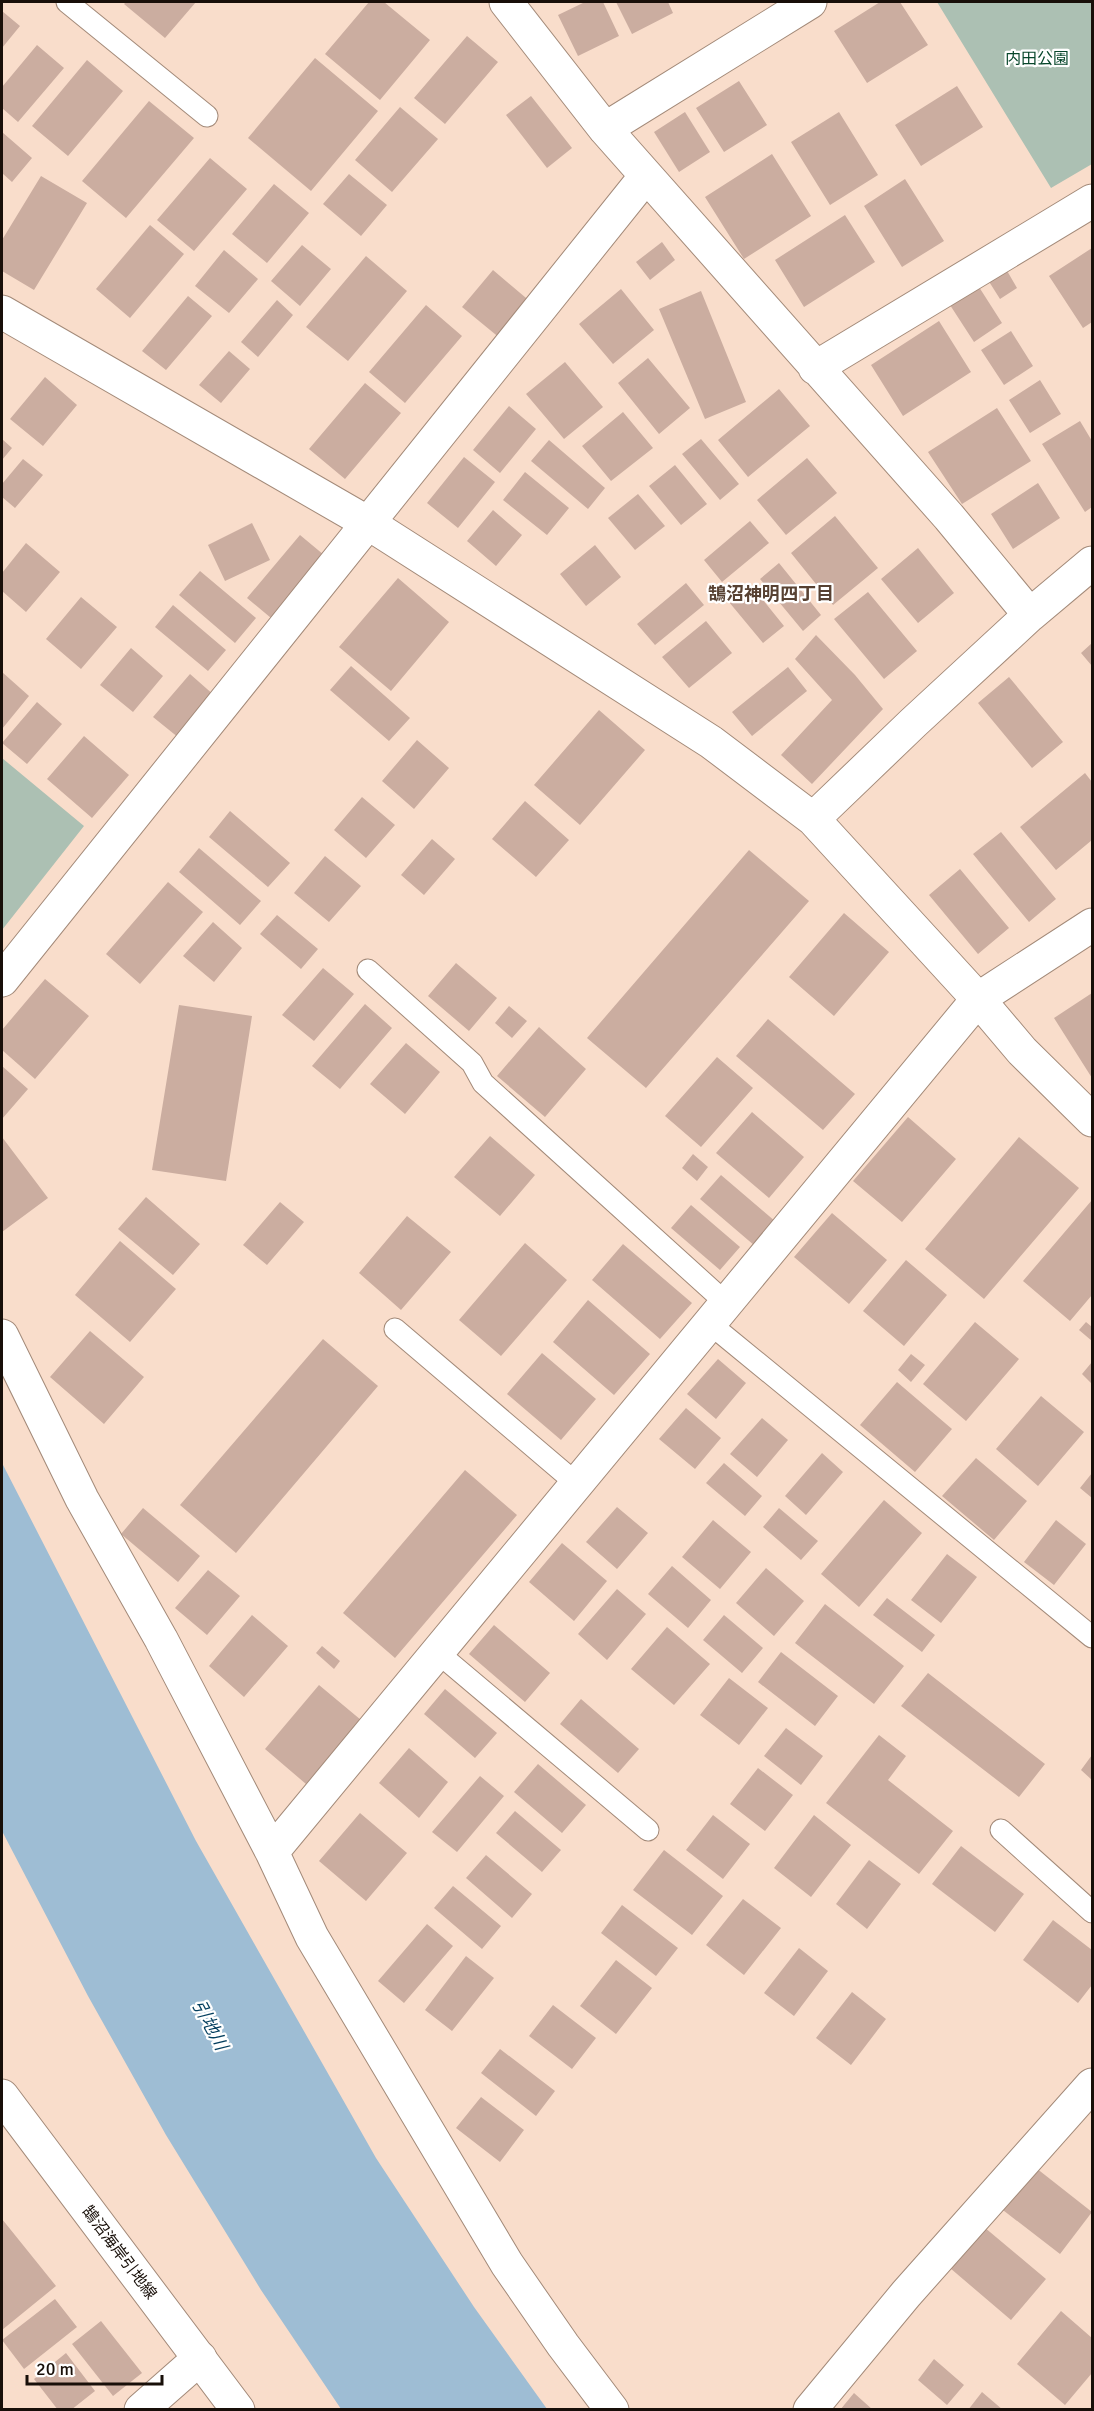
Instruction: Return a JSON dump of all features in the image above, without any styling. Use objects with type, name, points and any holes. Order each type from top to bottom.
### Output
[{"type":"street","points":[[506,2],[605,129],[815,368],[949,516],[1030,615]]},
{"type":"street","points":[[605,129],[810,2]]},
{"type":"street","points":[[2,980],[646,176]]},
{"type":"street","points":[[815,368],[1092,201]]},
{"type":"street","points":[[2,312],[368,523],[711,742],[813,819],[978,999],[1022,1051],[1092,1120]]},
{"type":"street","points":[[813,819],[1030,615],[1092,563]]},
{"type":"street","points":[[272,1852],[978,999],[1092,925]]},
{"type":"street","points":[[2,1336],[82,1498],[161,1639],[272,1852],[312,1937],[507,2264],[562,2345],[612,2409]]},
{"type":"street","points":[[810,2409],[906,2294],[1092,2085]]},
{"type":"street","name":"鵠沼海岸引地線","points":[[4,2105],[238,2409]]},
{"type":"street","points":[[141,2409],[200,2358]]},
{"type":"lane","points":[[67,2],[207,116]]},
{"type":"lane","points":[[368,970],[472,1063],[483,1083],[718,1313],[1092,1637]]},
{"type":"lane","points":[[395,1329],[577,1484]]},
{"type":"lane","points":[[437,1652],[648,1830]]},
{"type":"lane","points":[[1001,1830],[1092,1912]]},
{"type":"green space","name":"内田公園","points":[[937,2],[1092,2],[1092,164],[1051,188]]},
{"type":"green space","points":[[2,758],[84,826],[2,930]]},
{"type":"water","name":"引地川","points":[[2,1463],[196,1841],[376,2158],[474,2307],[547,2409],[341,2409],[261,2290],[166,2135],[88,1996],[2,1831]]},
{"type":"building","points":[[126,2],[196,2],[165,38],[124,4]]},
{"type":"building","points":[[369,2],[384,2],[430,40],[380,100],[325,54]]},
{"type":"building","points":[[585,2],[603,2],[619,36],[578,56],[558,15]]},
{"type":"building","points":[[616,2],[668,2],[673,13],[632,34]]},
{"type":"building","points":[[880,2],[900,2],[928,45],[867,83],[834,31]]},
{"type":"building","points":[[2,11],[20,26],[2,48]]},
{"type":"building","points":[[467,36],[498,62],[445,124],[414,98]]},
{"type":"building","points":[[37,45],[64,68],[18,122],[2,108],[2,87]]},
{"type":"building","points":[[315,58],[378,111],[311,191],[248,138]]},
{"type":"building","points":[[87,60],[123,91],[68,156],[32,126]]},
{"type":"building","points":[[739,81],[767,125],[724,152],[696,108]]},
{"type":"building","points":[[957,86],[983,127],[921,166],[895,125]]},
{"type":"building","points":[[531,96],[572,148],[547,168],[506,115]]},
{"type":"building","points":[[149,101],[194,138],[126,218],[82,181]]},
{"type":"building","points":[[400,107],[438,139],[392,192],[355,160]]},
{"type":"building","points":[[685,112],[710,152],[679,172],[654,132]]},
{"type":"building","points":[[839,112],[878,175],[830,205],[791,142]]},
{"type":"building","points":[[2,132],[32,158],[12,182],[2,173]]},
{"type":"building","points":[[772,154],[811,216],[744,259],[705,197]]},
{"type":"building","points":[[210,158],[247,189],[194,251],[157,220]]},
{"type":"building","points":[[349,174],[387,205],[361,236],[323,204]]},
{"type":"building","points":[[41,176],[87,203],[34,290],[2,271],[2,240]]},
{"type":"building","points":[[905,179],[944,241],[902,267],[864,206]]},
{"type":"building","points":[[274,184],[309,213],[267,263],[232,234]]},
{"type":"building","points":[[845,215],[875,262],[804,307],[775,260]]},
{"type":"building","points":[[150,225],[184,254],[130,318],[96,289]]},
{"type":"building","points":[[662,242],[675,260],[650,280],[636,262]]},
{"type":"building","points":[[302,245],[331,269],[300,306],[271,281]]},
{"type":"building","points":[[1092,248],[1092,322],[1083,328],[1049,276]]},
{"type":"building","points":[[224,250],[258,279],[229,313],[195,286]]},
{"type":"building","points":[[366,256],[407,291],[348,361],[306,327]]},
{"type":"building","points":[[1006,269],[1017,288],[1000,299],[988,280]]},
{"type":"building","points":[[493,270],[532,303],[501,339],[462,307]]},
{"type":"building","points":[[979,287],[1002,323],[974,342],[950,305]]},
{"type":"building","points":[[621,289],[654,330],[613,364],[579,324]]},
{"type":"building","points":[[701,291],[746,402],[705,419],[659,309]]},
{"type":"building","points":[[188,296],[212,316],[166,370],[142,351]]},
{"type":"building","points":[[277,300],[293,315],[258,357],[241,342]]},
{"type":"building","points":[[426,305],[462,336],[405,403],[369,372]]},
{"type":"building","points":[[939,321],[971,372],[903,416],[871,365]]},
{"type":"building","points":[[1011,331],[1033,366],[1004,385],[981,350]]},
{"type":"building","points":[[229,351],[250,369],[221,403],[199,385]]},
{"type":"building","points":[[648,358],[690,408],[659,434],[618,383]]},
{"type":"building","points":[[565,362],[603,407],[564,439],[526,394]]},
{"type":"building","points":[[45,377],[77,405],[43,446],[10,419]]},
{"type":"building","points":[[1040,380],[1061,414],[1030,433],[1009,400]]},
{"type":"building","points":[[365,383],[401,413],[345,479],[309,449]]},
{"type":"building","points":[[779,389],[810,426],[748,477],[718,440]]},
{"type":"building","points":[[509,406],[536,429],[500,473],[473,450]]},
{"type":"building","points":[[997,408],[1031,461],[962,504],[928,452]]},
{"type":"building","points":[[623,412],[653,448],[611,481],[582,446]]},
{"type":"building","points":[[1080,421],[1092,441],[1092,507],[1085,512],[1042,444]]},
{"type":"building","points":[[2,439],[12,448],[2,460]]},
{"type":"building","points":[[701,439],[739,484],[720,500],[682,454]]},
{"type":"building","points":[[549,440],[605,488],[588,509],[531,461]]},
{"type":"building","points":[[464,457],[495,482],[458,528],[427,503]]},
{"type":"building","points":[[807,458],[837,493],[786,535],[757,500]]},
{"type":"building","points":[[23,459],[43,475],[15,508],[2,497],[2,484]]},
{"type":"building","points":[[675,465],[707,504],[681,525],[649,486]]},
{"type":"building","points":[[525,472],[569,508],[547,535],[503,500]]},
{"type":"building","points":[[1038,483],[1060,518],[1013,549],[991,514]]},
{"type":"building","points":[[638,494],[665,526],[635,550],[608,518]]},
{"type":"building","points":[[493,510],[522,535],[496,566],[467,541]]},
{"type":"building","points":[[835,516],[878,568],[833,605],[791,553]]},
{"type":"building","points":[[750,521],[769,543],[722,582],[704,560]]},
{"type":"building","points":[[252,523],[270,560],[225,581],[208,545]]},
{"type":"building","points":[[300,535],[330,560],[277,623],[247,598]]},
{"type":"building","points":[[26,543],[60,572],[26,612],[2,591],[2,573]]},
{"type":"building","points":[[595,545],[621,577],[586,606],[560,574]]},
{"type":"building","points":[[918,548],[954,593],[918,623],[881,579]]},
{"type":"building","points":[[779,563],[821,615],[803,631],[760,579]]},
{"type":"building","points":[[200,571],[256,618],[235,643],[179,595]]},
{"type":"building","points":[[398,578],[449,622],[391,691],[339,647]]},
{"type":"building","points":[[686,583],[704,605],[655,645],[637,624]]},
{"type":"building","points":[[750,584],[784,626],[763,643],[729,602]]},
{"type":"building","points":[[868,592],[917,651],[884,679],[834,619]]},
{"type":"building","points":[[81,597],[117,627],[81,669],[46,639]]},
{"type":"building","points":[[173,605],[226,650],[208,671],[155,627]]},
{"type":"building","points":[[706,621],[732,653],[689,688],[662,657]]},
{"type":"building","points":[[816,635],[855,675],[883,709],[812,784],[781,755],[832,700],[795,659]]},
{"type":"building","points":[[1092,643],[1092,666],[1081,653]]},
{"type":"building","points":[[131,648],[163,676],[133,712],[100,685]]},
{"type":"building","points":[[351,666],[410,718],[389,741],[330,690]]},
{"type":"building","points":[[788,667],[807,691],[752,736],[732,712]]},
{"type":"building","points":[[2,672],[29,696],[2,729]]},
{"type":"building","points":[[190,674],[215,696],[179,738],[153,717]]},
{"type":"building","points":[[1009,677],[1063,742],[1032,768],[978,703]]},
{"type":"building","points":[[37,702],[62,724],[27,764],[2,743]]},
{"type":"building","points":[[599,710],[645,750],[580,825],[534,785]]},
{"type":"building","points":[[84,736],[129,775],[92,818],[47,779]]},
{"type":"building","points":[[417,740],[449,768],[414,809],[382,781]]},
{"type":"building","points":[[1085,773],[1092,782],[1092,840],[1056,870],[1020,827]]},
{"type":"building","points":[[362,797],[395,825],[366,858],[334,830]]},
{"type":"building","points":[[525,801],[569,840],[536,877],[492,839]]},
{"type":"building","points":[[230,811],[290,863],[268,887],[209,837]]},
{"type":"building","points":[[1001,832],[1056,899],[1029,922],[973,854]]},
{"type":"building","points":[[432,839],[455,859],[424,895],[401,875]]},
{"type":"building","points":[[199,848],[261,901],[240,925],[179,872]]},
{"type":"building","points":[[749,850],[809,901],[646,1088],[587,1038]]},
{"type":"building","points":[[325,856],[361,886],[329,922],[294,893]]},
{"type":"building","points":[[960,869],[1009,928],[978,954],[929,895]]},
{"type":"building","points":[[168,882],[203,912],[140,984],[106,954]]},
{"type":"building","points":[[844,913],[889,952],[834,1016],[789,977]]},
{"type":"building","points":[[277,915],[318,949],[301,969],[260,934]]},
{"type":"building","points":[[213,922],[242,948],[214,982],[183,956]]},
{"type":"building","points":[[456,963],[497,998],[469,1031],[428,996]]},
{"type":"building","points":[[323,968],[354,994],[314,1041],[282,1015]]},
{"type":"building","points":[[45,979],[89,1016],[35,1079],[2,1050],[2,1030]]},
{"type":"building","points":[[1092,993],[1092,1078],[1054,1018]]},
{"type":"building","points":[[365,1004],[392,1028],[340,1089],[312,1066]]},
{"type":"building","points":[[179,1005],[252,1016],[226,1181],[152,1170]]},
{"type":"building","points":[[509,1006],[527,1021],[512,1038],[495,1023]]},
{"type":"building","points":[[768,1019],[855,1094],[823,1130],[736,1056]]},
{"type":"building","points":[[539,1027],[586,1069],[545,1117],[497,1076]]},
{"type":"building","points":[[406,1043],[440,1072],[405,1114],[370,1084]]},
{"type":"building","points":[[717,1057],[753,1088],[701,1147],[665,1116]]},
{"type":"building","points":[[2,1066],[28,1089],[2,1119]]},
{"type":"building","points":[[752,1112],[804,1157],[769,1198],[716,1153]]},
{"type":"building","points":[[908,1117],[956,1159],[902,1222],[853,1181]]},
{"type":"building","points":[[490,1136],[535,1175],[500,1216],[454,1177]]},
{"type":"building","points":[[2,1137],[48,1198],[2,1232]]},
{"type":"building","points":[[1019,1137],[1079,1188],[984,1299],[925,1249]]},
{"type":"building","points":[[693,1154],[708,1167],[697,1181],[682,1168]]},
{"type":"building","points":[[721,1175],[776,1222],[755,1246],[700,1199]]},
{"type":"building","points":[[146,1197],[200,1244],[173,1275],[118,1229]]},
{"type":"building","points":[[1092,1200],[1092,1295],[1070,1321],[1023,1281]]},
{"type":"building","points":[[280,1202],[304,1222],[267,1265],[243,1245]]},
{"type":"building","points":[[691,1205],[740,1247],[720,1270],[671,1228]]},
{"type":"building","points":[[832,1213],[887,1260],[849,1304],[794,1257]]},
{"type":"building","points":[[407,1216],[451,1252],[401,1310],[359,1273]]},
{"type":"building","points":[[120,1241],[176,1289],[130,1342],[75,1295]]},
{"type":"building","points":[[525,1243],[567,1280],[501,1356],[459,1320]]},
{"type":"building","points":[[623,1244],[692,1303],[660,1339],[592,1280]]},
{"type":"building","points":[[906,1260],[947,1295],[904,1346],[863,1311]]},
{"type":"building","points":[[588,1300],[650,1354],[614,1395],[553,1342]]},
{"type":"building","points":[[975,1322],[1019,1359],[966,1421],[923,1384]]},
{"type":"building","points":[[1086,1322],[1092,1327],[1092,1341],[1079,1330]]},
{"type":"building","points":[[90,1331],[144,1377],[104,1424],[50,1377]]},
{"type":"building","points":[[323,1339],[378,1386],[236,1553],[180,1505]]},
{"type":"building","points":[[542,1353],[596,1399],[561,1440],[507,1394]]},
{"type":"building","points":[[911,1354],[925,1365],[911,1382],[898,1370]]},
{"type":"building","points":[[718,1359],[746,1383],[716,1419],[687,1394]]},
{"type":"building","points":[[1092,1362],[1092,1384],[1082,1374]]},
{"type":"building","points":[[897,1382],[952,1429],[915,1472],[860,1425]]},
{"type":"building","points":[[1041,1396],[1084,1432],[1038,1486],[996,1449]]},
{"type":"building","points":[[686,1408],[721,1438],[695,1469],[659,1439]]},
{"type":"building","points":[[762,1418],[788,1440],[757,1477],[730,1454]]},
{"type":"building","points":[[822,1453],[843,1472],[806,1515],[785,1496]]},
{"type":"building","points":[[976,1458],[1027,1501],[994,1540],[942,1496]]},
{"type":"building","points":[[724,1463],[762,1496],[745,1516],[706,1483]]},
{"type":"building","points":[[465,1470],[517,1515],[395,1658],[343,1613]]},
{"type":"building","points":[[1092,1473],[1092,1498],[1080,1488]]},
{"type":"building","points":[[884,1500],[922,1533],[859,1607],[821,1574]]},
{"type":"building","points":[[617,1507],[648,1533],[617,1569],[586,1542]]},
{"type":"building","points":[[143,1508],[200,1556],[178,1582],[121,1534]]},
{"type":"building","points":[[779,1508],[818,1541],[801,1560],[763,1527]]},
{"type":"building","points":[[713,1520],[751,1552],[720,1589],[682,1557]]},
{"type":"building","points":[[1056,1520],[1086,1544],[1054,1585],[1024,1562]]},
{"type":"building","points":[[562,1543],[607,1581],[574,1621],[529,1582]]},
{"type":"building","points":[[947,1554],[977,1577],[941,1623],[911,1600]]},
{"type":"building","points":[[672,1566],[711,1600],[688,1628],[648,1594]]},
{"type":"building","points":[[766,1568],[804,1601],[774,1636],[736,1603]]},
{"type":"building","points":[[208,1570],[240,1596],[207,1635],[175,1608]]},
{"type":"building","points":[[617,1589],[646,1614],[607,1660],[578,1634]]},
{"type":"building","points":[[887,1598],[935,1635],[922,1652],[873,1615]]},
{"type":"building","points":[[825,1604],[904,1666],[874,1704],[795,1643]]},
{"type":"building","points":[[252,1615],[288,1646],[244,1697],[209,1666]]},
{"type":"building","points":[[724,1615],[763,1648],[742,1673],[703,1640]]},
{"type":"building","points":[[494,1625],[550,1673],[525,1702],[469,1654]]},
{"type":"building","points":[[667,1627],[710,1664],[674,1705],[631,1669]]},
{"type":"building","points":[[322,1646],[340,1661],[334,1669],[316,1653]]},
{"type":"building","points":[[781,1652],[838,1696],[815,1726],[758,1682]]},
{"type":"building","points":[[928,1673],[1045,1764],[1019,1797],[901,1706]]},
{"type":"building","points":[[729,1678],[768,1708],[739,1745],[700,1715]]},
{"type":"building","points":[[319,1685],[361,1720],[306,1784],[265,1749]]},
{"type":"building","points":[[445,1689],[497,1733],[475,1758],[424,1714]]},
{"type":"building","points":[[581,1699],[639,1749],[618,1773],[560,1724]]},
{"type":"building","points":[[786,1728],[823,1756],[801,1785],[764,1756]]},
{"type":"building","points":[[879,1735],[906,1756],[888,1780],[953,1831],[919,1874],[826,1803]]},
{"type":"building","points":[[409,1748],[448,1782],[419,1818],[379,1783]]},
{"type":"building","points":[[1092,1755],[1092,1780],[1081,1770]]},
{"type":"building","points":[[538,1764],[586,1805],[562,1833],[514,1792]]},
{"type":"building","points":[[758,1768],[793,1795],[765,1831],[730,1804]]},
{"type":"building","points":[[480,1776],[504,1796],[457,1852],[432,1832]]},
{"type":"building","points":[[515,1811],[561,1850],[542,1872],[496,1833]]},
{"type":"building","points":[[360,1813],[407,1853],[366,1901],[319,1861]]},
{"type":"building","points":[[713,1815],[750,1844],[723,1879],[686,1850]]},
{"type":"building","points":[[814,1815],[851,1845],[811,1897],[774,1868]]},
{"type":"building","points":[[961,1846],[1024,1894],[995,1932],[932,1884]]},
{"type":"building","points":[[664,1850],[723,1896],[692,1935],[633,1890]]},
{"type":"building","points":[[486,1855],[532,1894],[512,1918],[466,1878]]},
{"type":"building","points":[[869,1860],[901,1884],[867,1929],[836,1904]]},
{"type":"building","points":[[453,1886],[501,1926],[482,1949],[434,1908]]},
{"type":"building","points":[[743,1899],[781,1928],[744,1975],[706,1945]]},
{"type":"building","points":[[622,1905],[678,1948],[656,1976],[601,1933]]},
{"type":"building","points":[[1053,1920],[1092,1950],[1092,1985],[1078,2003],[1023,1960]]},
{"type":"building","points":[[427,1924],[453,1946],[404,2003],[378,1981]]},
{"type":"building","points":[[799,1948],[828,1971],[794,2016],[764,1993]]},
{"type":"building","points":[[466,1956],[494,1978],[452,2031],[425,2010]]},
{"type":"building","points":[[616,1960],[652,1988],[616,2034],[580,2006]]},
{"type":"building","points":[[852,1992],[886,2019],[851,2065],[816,2038]]},
{"type":"building","points":[[553,2005],[596,2038],[572,2069],[529,2036]]},
{"type":"building","points":[[500,2049],[555,2091],[536,2116],[481,2073]]},
{"type":"building","points":[[481,2097],[524,2130],[500,2162],[456,2128]]},
{"type":"building","points":[[1031,2164],[1092,2212],[1060,2254],[999,2207]]},
{"type":"building","points":[[2,2219],[56,2286],[2,2330]]},
{"type":"building","points":[[984,2227],[1046,2279],[1011,2320],[950,2268]]},
{"type":"building","points":[[55,2299],[77,2327],[24,2369],[2,2340]]},
{"type":"building","points":[[1061,2311],[1092,2338],[1092,2373],[1065,2405],[1017,2364]]},
{"type":"building","points":[[101,2321],[142,2373],[113,2396],[72,2344]]},
{"type":"building","points":[[66,2353],[95,2391],[71,2410],[58,2410],[34,2379]]},
{"type":"building","points":[[934,2359],[964,2385],[947,2405],[918,2380]]},
{"type":"building","points":[[982,2392],[1003,2410],[968,2410]]},
{"type":"building","points":[[854,2393],[873,2410],[840,2410]]},
{"type":"district","name":"鵠沼神明四丁目","points":[[771,594]]}]
